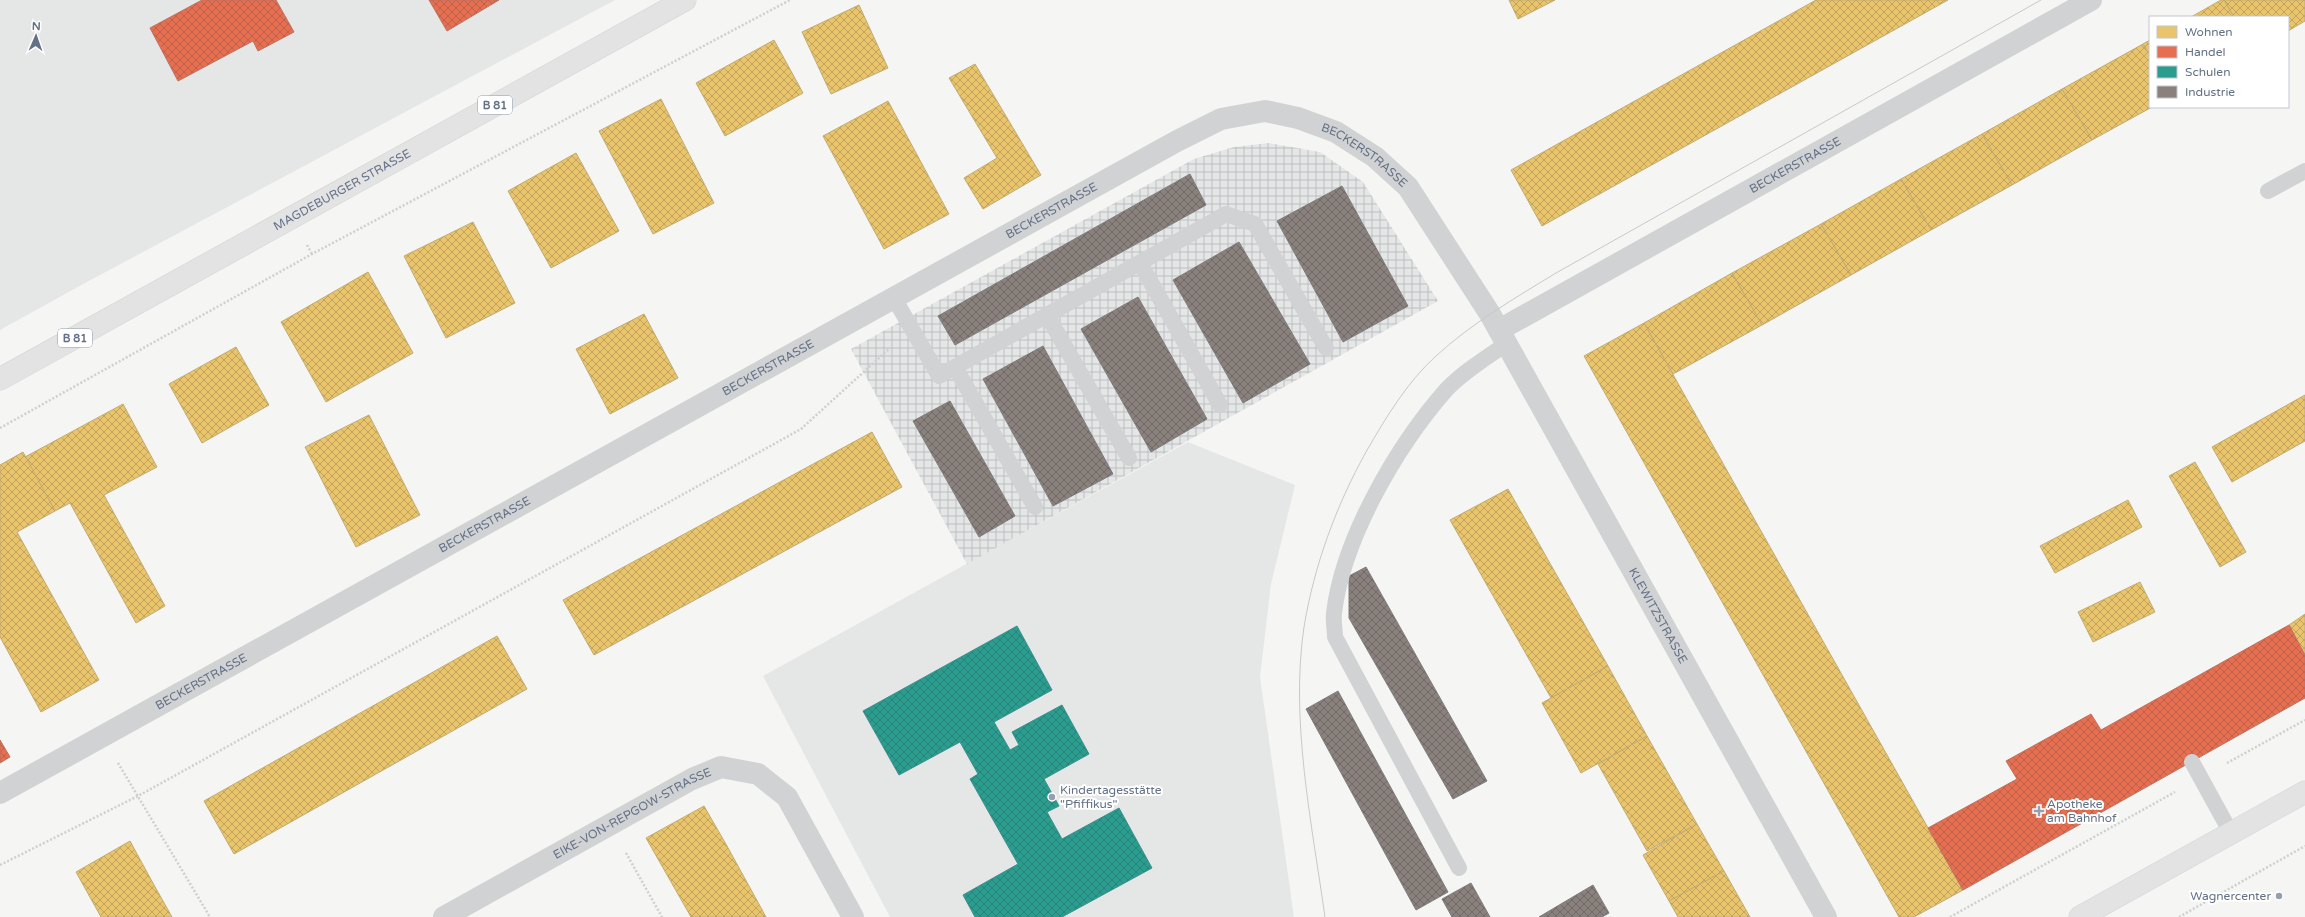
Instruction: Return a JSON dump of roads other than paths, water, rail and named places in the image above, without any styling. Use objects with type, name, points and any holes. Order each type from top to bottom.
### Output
[{"type":"main road","name":"MAGDEBURGER STRASSE","points":[[0,379],[685,0]]},
{"type":"main road","points":[[2080,917],[2305,792]]},
{"type":"street","name":"BECKERSTRASSE","points":[[0,793],[1177,141],[1222,119],[1265,111],[1298,118],[1336,132],[1375,157],[1408,187],[1498,329],[2090,0]]},
{"type":"street","name":"KLEWITZSTRASSE","points":[[1498,329],[1826,917]]},
{"type":"street","name":"EIKE-VON-REPGOW-STRASSE","points":[[444,917],[692,779],[721,767],[758,774],[787,797],[853,917]]},
{"type":"lane","points":[[2268,191],[2305,171]]},
{"type":"lane","points":[[894,298],[939,376],[1226,214],[1255,224],[1326,348]]},
{"type":"lane","points":[[1140,263],[1220,405]]},
{"type":"lane","points":[[1047,315],[1129,458]]},
{"type":"lane","points":[[1459,868],[1335,637],[1334,614],[1343,572],[1366,511],[1408,438],[1447,390],[1476,365],[1498,329]]},
{"type":"lane","points":[[955,367],[1035,507]]},
{"type":"lane","points":[[2192,762],[2231,833]]},
{"type":"tram line","points":[[1325,917],[1304,772],[1301,736],[1300,663],[1304,627],[1308,604],[1320,559],[1336,515],[1366,452],[1406,389],[1425,366],[1464,333],[1494,312],[1556,273],[2041,0]]},
{"type":"place","name":"Kindertagesstätte \"Pfiffikus\"","points":[[1052,797]]},
{"type":"place","name":"Apotheke am Bahnhof","points":[[2039,811]]},
{"type":"place","name":"Wagnercenter","points":[[2279,896]]}]
